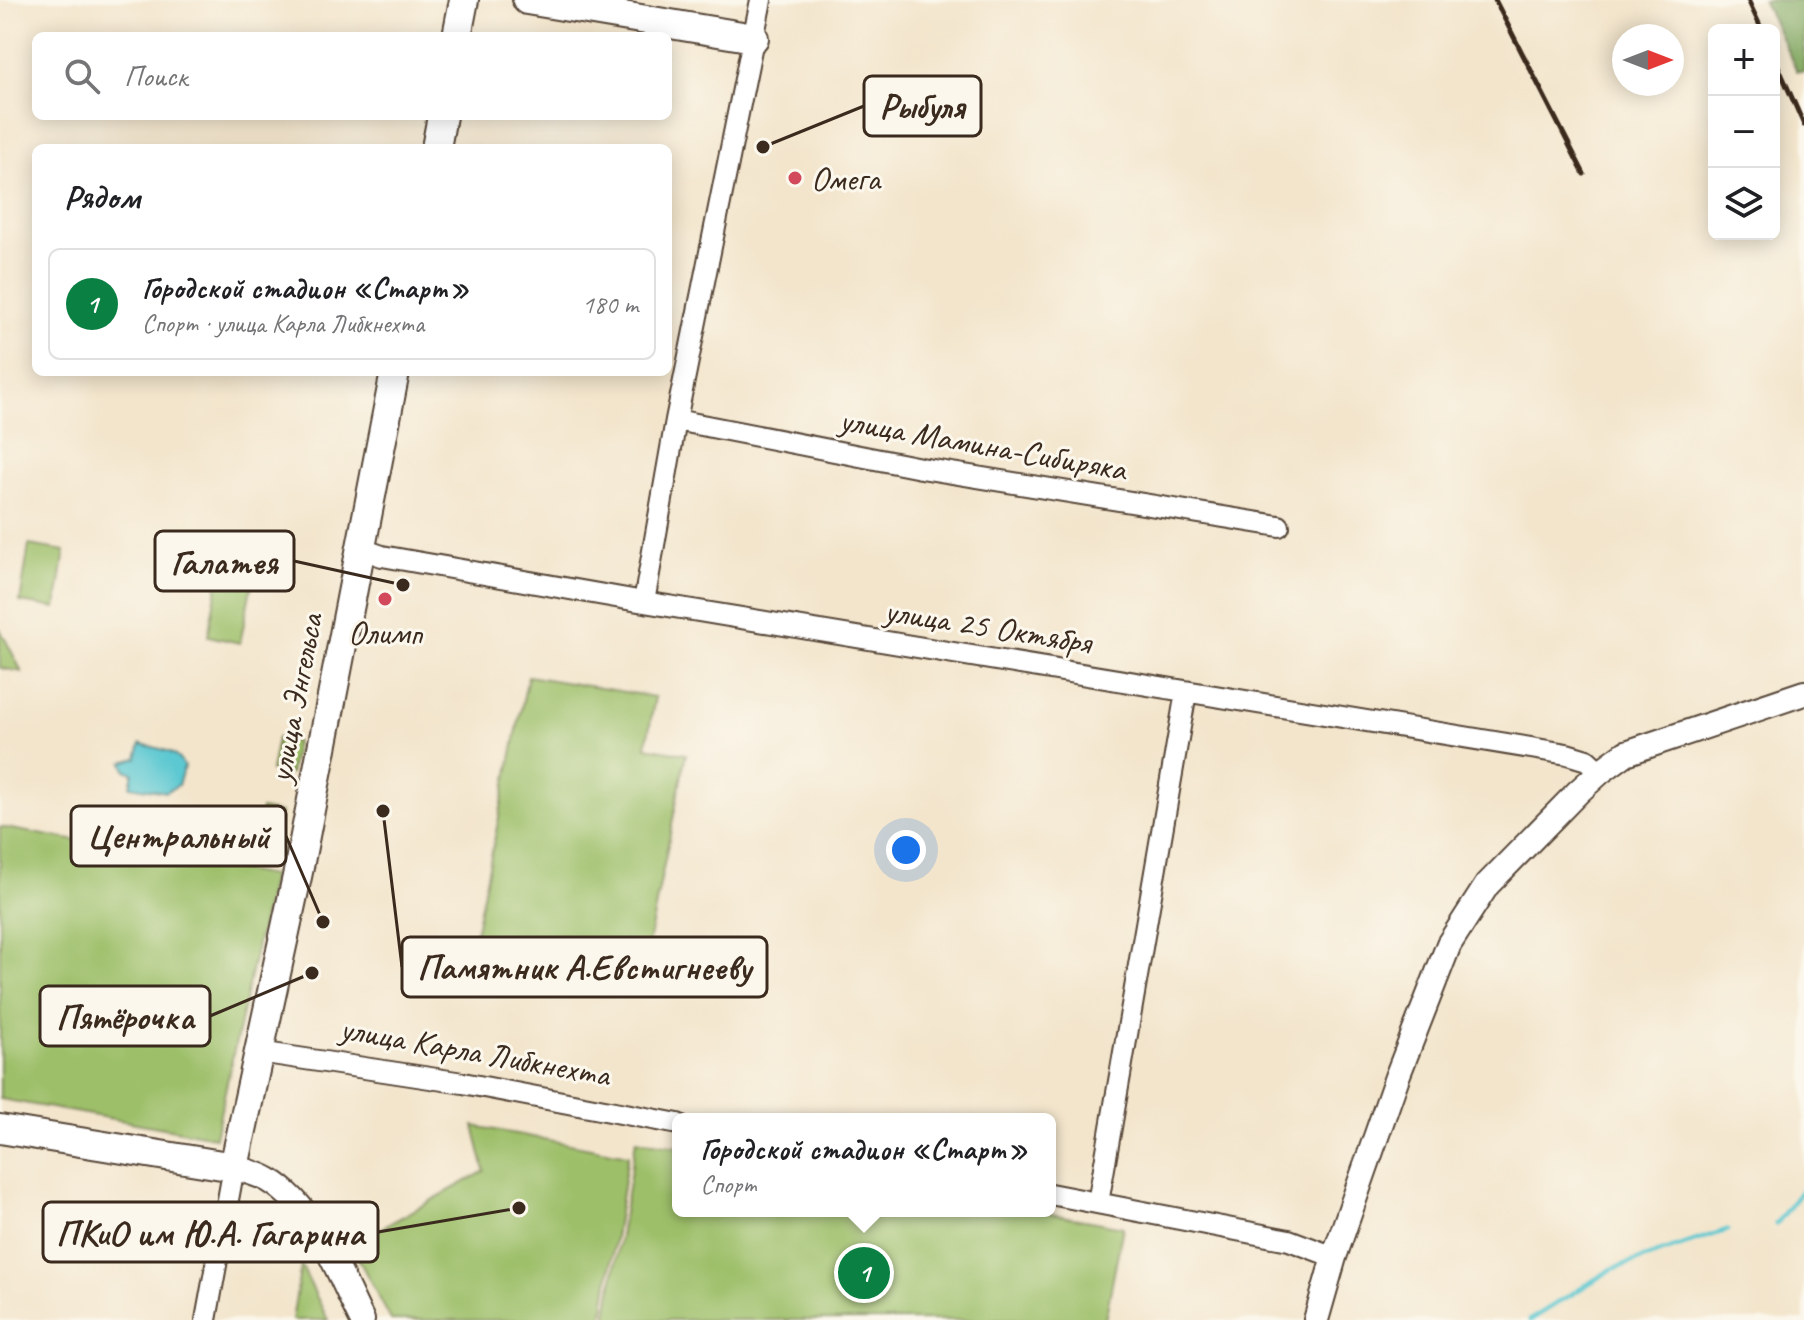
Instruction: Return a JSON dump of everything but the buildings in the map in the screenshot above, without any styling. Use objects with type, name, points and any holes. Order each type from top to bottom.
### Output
[{"type":"main road","points":[[458,32],[464,0]]},
{"type":"main road","points":[[527,0],[754,38]]},
{"type":"main road","points":[[437,144],[441,120]]},
{"type":"main road","name":"улица Энгельса","points":[[234,1167],[362,549],[394,376]]},
{"type":"main road","points":[[0,1129],[234,1167]]},
{"type":"street","points":[[644,602],[676,420],[761,0]]},
{"type":"street","name":"улица Мамина-Сибиряка","points":[[676,420],[921,468],[1279,526]]},
{"type":"street","name":"улица 25 Октября","points":[[362,549],[382,556],[644,602],[1567,754],[1587,760],[1600,772]]},
{"type":"street","points":[[1098,1203],[1186,692]]},
{"type":"street","points":[[1316,1320],[1334,1257],[1397,1077],[1449,944],[1487,885],[1600,772],[1626,753],[1804,693]]},
{"type":"street","name":"улица Карла Либкнехта","points":[[259,1052],[463,1083],[672,1123]]},
{"type":"street","points":[[234,1167],[269,1180],[297,1203],[315,1227],[362,1320]]},
{"type":"street","name":"улица Энгельса","points":[[206,1320],[234,1167]]},
{"type":"street","points":[[1056,1195],[1289,1240],[1334,1257]]},
{"type":"green space","points":[[1763,0],[1804,0],[1804,72],[1797,71],[1780,36],[1780,24],[1774,24]]},
{"type":"green space","points":[[29,545],[65,551],[56,608],[20,602]]},
{"type":"green space","points":[[220,571],[253,578],[240,643],[208,636]]},
{"type":"green space","points":[[0,629],[22,672],[0,668]]},
{"type":"green space","points":[[528,676],[655,697],[646,747],[686,754],[644,964],[475,934]]},
{"type":"green space","points":[[277,738],[296,742],[290,774],[271,771]]},
{"type":"green space","points":[[261,809],[281,813],[275,845],[255,842]]},
{"type":"green space","points":[[0,827],[272,876],[215,1137],[0,1099]]},
{"type":"green space","points":[[474,1126],[628,1155],[602,1320],[391,1320],[351,1245],[485,1171]]},
{"type":"green space","points":[[636,1140],[672,1146],[672,1217],[1056,1215],[1123,1227],[1105,1320],[606,1320]]},
{"type":"green space","points":[[301,1265],[328,1320],[292,1320]]},
{"type":"water","points":[[141,744],[166,751],[180,761],[184,767],[178,785],[166,792],[130,786],[133,773],[126,770],[123,762],[137,758]]},
{"type":"waterway","points":[[1776,1224],[1804,1188]]},
{"type":"waterway","points":[[1530,1320],[1612,1269],[1727,1230]]},
{"type":"railway","points":[[1495,0],[1584,174]]},
{"type":"railway","points":[[1748,0],[1759,24]]},
{"type":"railway","points":[[1780,71],[1804,125]]},
{"type":"place","name":"Рыбуля","points":[[763,147]]},
{"type":"place","name":"Омега","points":[[795,178]]},
{"type":"place","name":"Галатея","points":[[403,585]]},
{"type":"place","name":"Олимп","points":[[385,599]]},
{"type":"place","name":"Памятник А.Евстигнееву","points":[[383,811]]},
{"type":"place","name":"Центральный","points":[[323,922]]},
{"type":"place","name":"Пятёрочка","points":[[312,973]]},
{"type":"place","name":"ПКиО им Ю.А. Гагарина","points":[[519,1208]]},
{"type":"place","name":"Городской стадион «Старт»","points":[[864,1273]]}]
